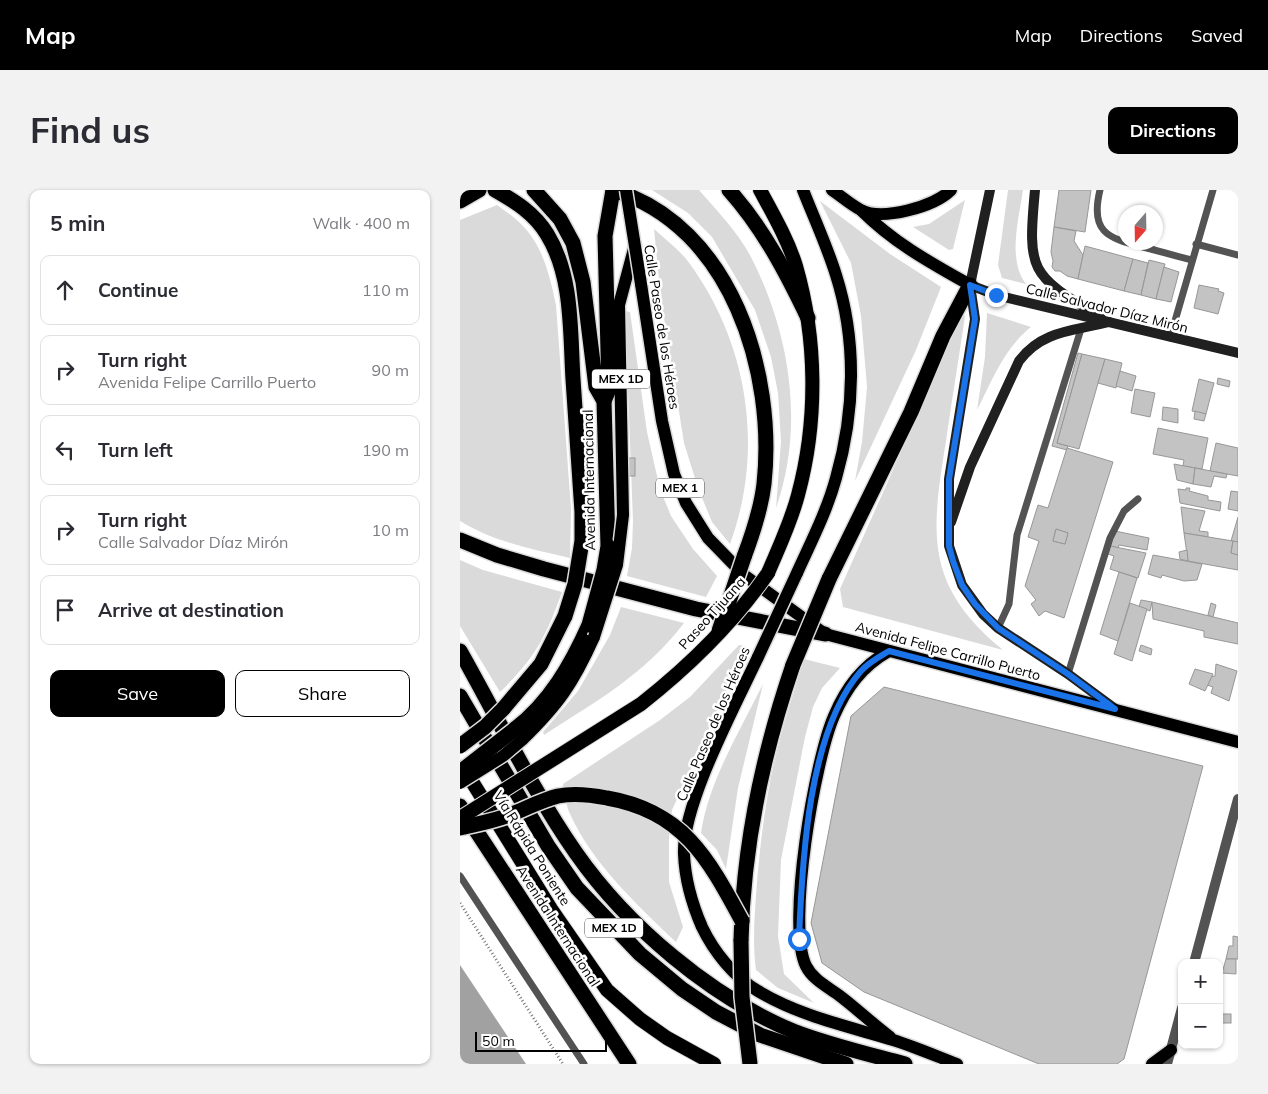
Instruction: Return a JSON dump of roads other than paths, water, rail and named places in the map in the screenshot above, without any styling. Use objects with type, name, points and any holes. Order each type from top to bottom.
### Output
[{"type":"highway","points":[[460,201],[479,190]]},
{"type":"highway","points":[[460,746],[485,727],[504,709],[541,664],[565,616],[575,584],[582,541],[581,492],[566,285],[553,245],[537,220],[526,208],[495,190]]},
{"type":"highway","points":[[604,401],[608,389],[605,236],[613,190],[650,206],[674,223],[700,249],[723,280],[742,319],[756,359],[764,399],[767,444],[764,485],[757,521],[719,631]]},
{"type":"highway","points":[[729,190],[758,227],[786,270],[808,318]]},
{"type":"highway","name":"Paseo Tijuana","points":[[460,818],[641,704],[668,683],[751,597],[768,573],[798,496],[810,438],[812,392],[808,318],[796,264],[760,190]]},
{"type":"highway","name":"Avenida Internacional","points":[[460,772],[518,735],[564,674],[591,631],[608,546],[604,401],[596,387],[583,282],[573,243],[560,219],[538,194]]},
{"type":"highway","points":[[750,1064],[742,997],[741,941],[749,831],[764,761],[792,665],[829,579],[912,412],[943,336],[970,285]]},
{"type":"highway","points":[[460,540],[497,555],[534,566],[696,609],[825,634]]},
{"type":"highway","points":[[460,651],[550,814],[577,855],[606,891],[667,951],[726,995],[793,1030],[905,1064]]},
{"type":"highway","name":"MEX 1D","points":[[461,698],[548,846],[577,888],[640,954],[682,989],[716,1012],[760,1035],[846,1064]]},
{"type":"highway","name":"Vía Rápida Poniente","points":[[460,763],[546,902],[606,990],[640,1020],[667,1038],[714,1064]]},
{"type":"highway","points":[[460,828],[510,815],[559,796],[591,795],[622,801],[661,817],[696,846],[711,866],[742,921]]},
{"type":"highway","name":"Avenida Internacional","points":[[460,806],[629,1064]]},
{"type":"main road","name":"Calle Paseo de los Héroes","points":[[626,190],[662,421],[674,474],[686,503],[702,531],[722,555],[744,575],[825,634]]},
{"type":"main road","name":"Calle Paseo de los Héroes","points":[[803,190],[836,276],[847,321],[851,387],[845,445],[836,480],[797,574],[717,746],[694,801],[687,827],[684,852],[691,896],[697,913],[710,943],[731,970],[757,990],[787,1006],[841,1026],[894,1040]]},
{"type":"main road","points":[[832,190],[916,254],[970,285]]},
{"type":"main road","points":[[862,211],[898,213],[933,202],[951,190]]},
{"type":"main road","points":[[990,190],[970,285],[975,319],[949,479],[949,546],[962,585],[975,604],[998,628],[1068,674],[1115,709]]},
{"type":"main road","points":[[1035,190],[1031,235],[1035,263],[1041,274],[1061,292],[1109,322]]},
{"type":"main road","name":"MEX 1D","points":[[591,631],[617,565],[623,515],[619,305],[635,245]]},
{"type":"main road","name":"Calle Salvador Díaz Mirón","points":[[970,285],[996,295],[1238,353]]},
{"type":"main road","points":[[949,529],[959,493],[970,467],[1019,361],[1029,347],[1041,339],[1109,322]]},
{"type":"main road","name":"Avenida Felipe Carrillo Puerto","points":[[825,634],[1238,742]]},
{"type":"main road","points":[[889,651],[875,658],[853,682],[834,717],[825,740],[809,818],[801,891],[799,939],[801,954],[807,969],[819,981],[894,1040],[957,1064]]},
{"type":"main road","name":"MEX 1D","points":[[460,783],[503,756],[518,735]]},
{"type":"main road","points":[[1152,1064],[1171,1050]]},
{"type":"street","points":[[1195,959],[1238,799]]},
{"type":"street","points":[[1167,1064],[1178,1023]]},
{"type":"lane","points":[[1100,190],[1096,215],[1098,223],[1110,237],[1192,260]]},
{"type":"lane","points":[[1170,338],[1213,190]]},
{"type":"lane","points":[[1196,244],[1238,255]]},
{"type":"lane","points":[[998,628],[1009,604],[1016,535],[1080,329]]},
{"type":"lane","points":[[1068,674],[1110,538],[1124,511],[1138,499]]},
{"type":"lane","points":[[460,876],[584,1064]]}]
